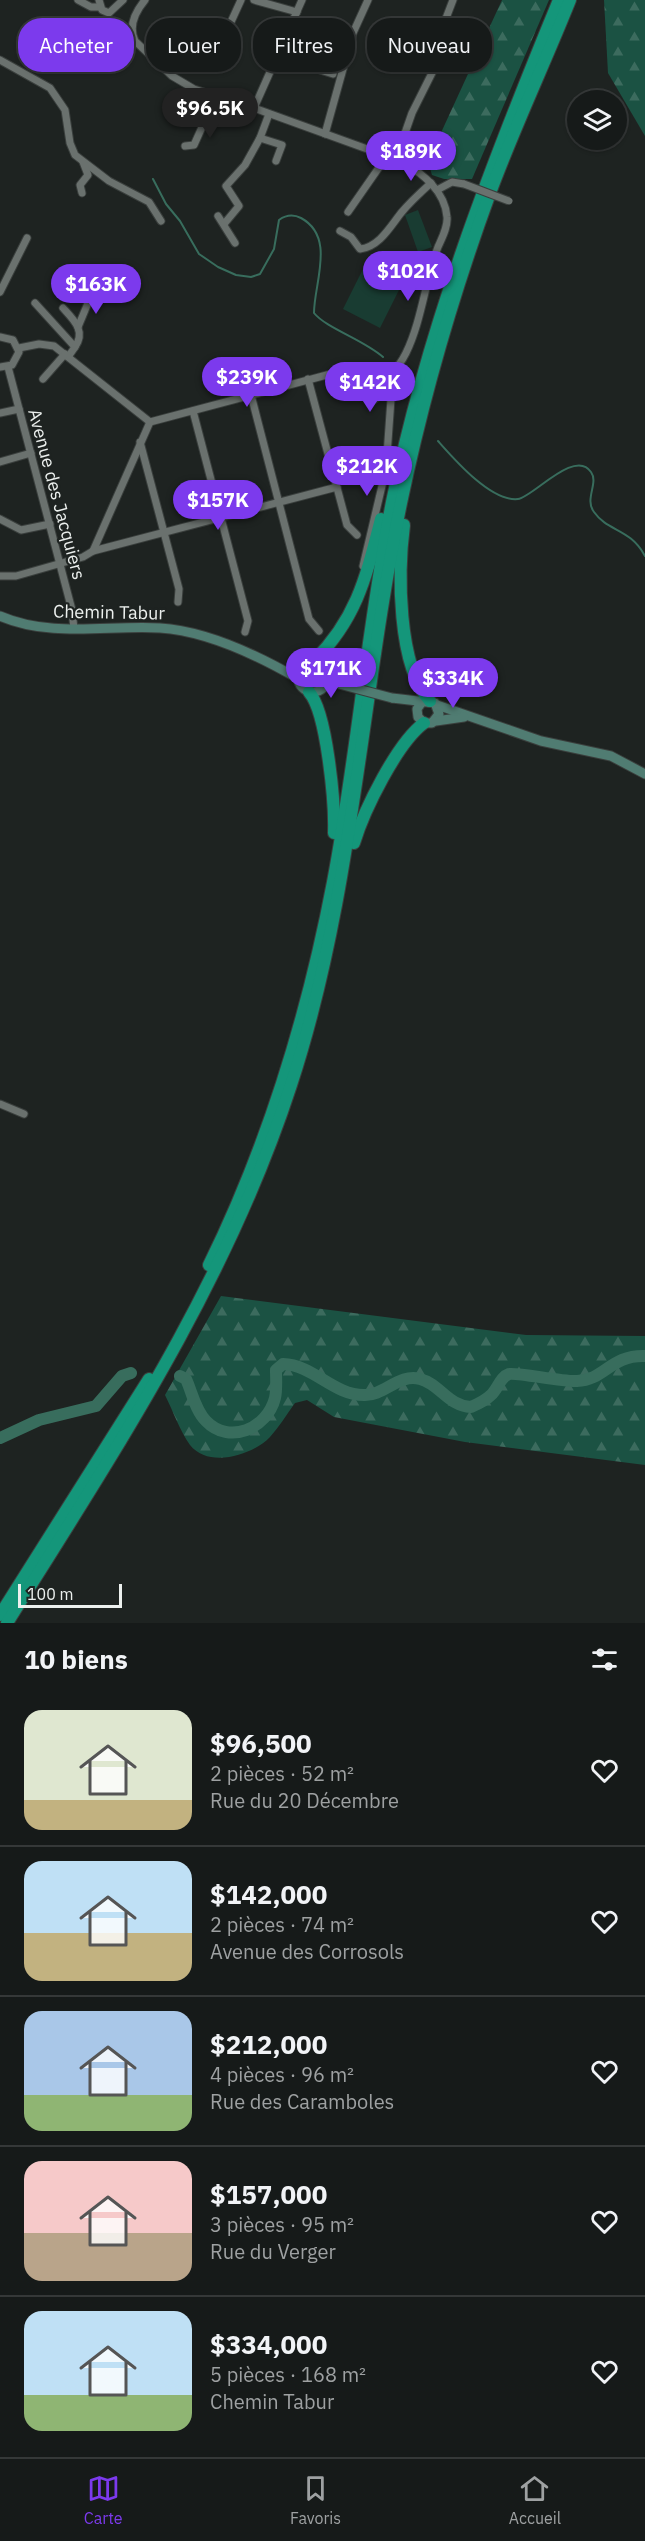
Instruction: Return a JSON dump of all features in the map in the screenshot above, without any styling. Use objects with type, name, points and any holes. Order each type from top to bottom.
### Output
[{"type":"highway","points":[[338,880],[375,598],[406,441],[439,316],[475,209],[559,0]]},
{"type":"highway","points":[[7,1623],[148,1399],[207,1288],[256,1183],[307,1035],[338,880],[401,502],[435,365],[465,263],[495,181],[570,0]]},
{"type":"highway","points":[[430,703],[422,692],[410,661],[402,599],[403,535],[411,486],[465,263]]},
{"type":"highway","points":[[314,661],[346,623],[363,585],[391,482],[406,441]]},
{"type":"highway","points":[[309,692],[319,708],[331,783],[334,821],[331,858],[338,880]]},
{"type":"highway","points":[[0,1615],[139,1396],[213,1257],[248,1177],[282,1080],[338,880],[368,805],[409,739],[426,720]]},
{"type":"main road","name":"Chemin Tabur","points":[[0,616],[36,628],[150,628],[181,631],[234,647],[298,674]]},
{"type":"main road","points":[[314,661],[323,665],[327,681],[319,691],[309,692],[300,686],[298,674],[304,663],[314,661]]},
{"type":"main road","points":[[327,681],[404,701],[430,703],[541,741],[611,756],[645,774]]},
{"type":"main road","points":[[404,701],[426,720],[469,716]]},
{"type":"main road","points":[[426,720],[418,706],[430,703]]},
{"type":"main road","points":[[426,720],[439,714],[430,703]]},
{"type":"street","points":[[78,0],[91,7],[99,4],[104,12],[112,12],[123,0]]},
{"type":"street","points":[[145,0],[131,27],[135,41],[182,84],[396,159],[415,169],[431,183],[444,206],[447,224],[427,276],[407,351],[393,371],[386,469],[346,623]]},
{"type":"street","points":[[233,18],[241,0]]},
{"type":"street","points":[[254,0],[297,12]]},
{"type":"street","points":[[294,18],[302,0]]},
{"type":"street","points":[[325,135],[354,33],[368,0]]},
{"type":"street","points":[[396,159],[412,113],[433,71],[435,47],[453,0]]},
{"type":"street","points":[[0,60],[39,80],[59,98],[65,110],[71,147],[83,162],[109,181],[149,202],[160,221]]},
{"type":"street","points":[[254,108],[269,72]]},
{"type":"street","points":[[327,72],[333,74]]},
{"type":"street","points":[[185,146],[194,145],[216,96]]},
{"type":"street","points":[[224,224],[239,206],[226,186],[245,165],[260,138],[269,114]]},
{"type":"street","points":[[260,138],[282,145],[276,161]]},
{"type":"street","points":[[348,212],[387,156]]},
{"type":"street","points":[[82,193],[80,185],[88,175],[83,162]]},
{"type":"street","points":[[437,190],[452,182],[464,184],[509,201]]},
{"type":"street","points":[[340,231],[351,237],[360,249],[366,248],[388,231],[401,212],[431,183]]},
{"type":"street","points":[[218,216],[235,243]]},
{"type":"street","points":[[0,292],[27,238]]},
{"type":"street","points":[[78,327],[88,303],[95,294]]},
{"type":"street","points":[[34,303],[75,347]]},
{"type":"street","points":[[43,379],[80,339],[78,327],[63,308]]},
{"type":"street","points":[[0,337],[13,340],[19,348],[18,357],[4,367]]},
{"type":"street","points":[[19,348],[44,344],[54,346],[150,422]]},
{"type":"street","name":"Avenue des Jacquiers","points":[[4,367],[19,409],[50,524],[74,628]]},
{"type":"street","points":[[93,551],[150,422],[346,370],[384,375],[393,371]]},
{"type":"street","points":[[362,373],[360,390],[362,396],[372,400],[383,393],[384,375]]},
{"type":"street","points":[[308,379],[347,525],[357,535]]},
{"type":"street","points":[[251,394],[309,619],[319,631]]},
{"type":"street","points":[[0,413],[19,409]]},
{"type":"street","points":[[193,411],[248,621],[245,632]]},
{"type":"street","points":[[140,442],[179,589],[178,602]]},
{"type":"street","points":[[0,462],[30,453]]},
{"type":"street","points":[[0,576],[15,576],[88,555],[93,551],[337,487]]},
{"type":"street","points":[[0,519],[21,530],[50,524]]},
{"type":"street","points":[[0,1104],[24,1114]]},
{"type":"green space","points":[[502,0],[549,0],[472,179],[444,179],[432,175],[428,161],[469,72],[492,72],[492,22]]},
{"type":"green space","points":[[604,0],[645,0],[645,136],[627,105],[627,90],[618,90],[608,73]]},
{"type":"green space","points":[[418,210],[432,247],[418,252],[405,215]]},
{"type":"green space","points":[[369,257],[406,276],[380,328],[343,309]]},
{"type":"green space","points":[[221,1296],[526,1335],[645,1336],[645,1465],[465,1442],[334,1417],[307,1400],[295,1403],[270,1437],[253,1449],[231,1457],[208,1456],[198,1452],[190,1445],[165,1395]]},
{"type":"waterway","points":[[153,179],[166,204],[180,221],[199,254],[218,267],[236,275],[251,277],[260,274],[274,249],[279,220],[295,216],[312,226],[318,237],[321,261],[314,313],[327,324],[383,357]]},
{"type":"waterway","points":[[438,441],[474,478],[496,494],[507,498],[518,499],[565,469],[584,466],[593,476],[590,502],[594,512],[606,523],[633,540],[645,556]]},
{"type":"waterway","points":[[180,1376],[186,1379],[202,1417],[215,1428],[225,1432],[236,1432],[256,1425],[271,1409],[276,1395],[276,1370],[283,1364],[304,1369],[353,1394],[371,1394],[405,1379],[420,1379],[433,1385],[456,1403],[471,1407],[489,1397],[503,1378],[509,1374],[561,1380],[587,1380],[624,1359],[645,1356]]},
{"type":"waterway","points":[[0,1438],[39,1420],[96,1406],[122,1376],[131,1373]]}]
